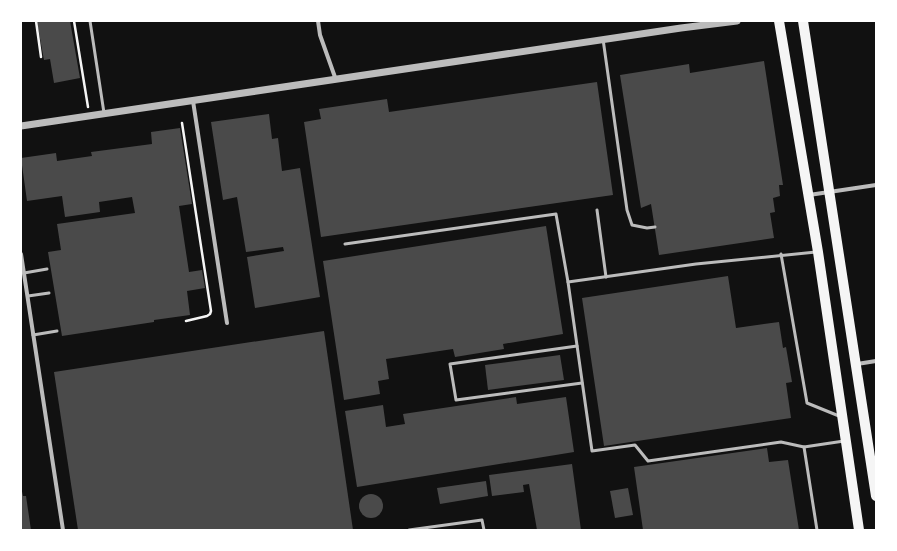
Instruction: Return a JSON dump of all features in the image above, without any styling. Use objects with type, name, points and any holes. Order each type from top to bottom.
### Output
[{"type":"main road","points":[[780,21],[818,252],[860,530]]},
{"type":"main road","points":[[803,21],[857,364],[861,401],[876,496]]},
{"type":"street","points":[[318,21],[320,35],[336,80]]},
{"type":"street","points":[[21,126],[604,39],[737,21]]},
{"type":"street","points":[[193,100],[227,323]]},
{"type":"street","points":[[809,195],[876,185]]},
{"type":"street","points":[[21,254],[63,530]]},
{"type":"street","points":[[857,364],[876,361]]},
{"type":"lane","points":[[90,21],[104,113]]},
{"type":"lane","points":[[604,39],[627,210],[632,225],[655,228]]},
{"type":"lane","points":[[596,210],[606,277]]},
{"type":"lane","points":[[344,244],[556,214],[568,282],[592,451],[636,445],[648,460],[781,442],[804,447],[846,441]]},
{"type":"lane","points":[[568,282],[696,264],[781,254],[818,252]]},
{"type":"lane","points":[[781,254],[807,403],[842,417]]},
{"type":"lane","points":[[24,273],[47,269]]},
{"type":"lane","points":[[28,296],[49,293]]},
{"type":"lane","points":[[33,335],[57,331]]},
{"type":"lane","points":[[577,346],[450,364],[456,400],[582,383]]},
{"type":"lane","points":[[804,447],[817,530]]},
{"type":"lane","points":[[408,530],[482,520],[484,530]]},
{"type":"path","points":[[36,21],[41,57]]},
{"type":"path","points":[[74,21],[90,115]]},
{"type":"path","points":[[182,123],[211,311],[207,316],[186,321]]},
{"type":"building","points":[[70,21],[80,78],[54,83],[50,59],[44,60],[37,22]]},
{"type":"building","points":[[764,61],[783,185],[779,185],[780,196],[773,198],[775,212],[770,213],[774,238],[659,255],[651,204],[641,208],[620,75],[689,64],[690,73]]},
{"type":"building","points":[[597,82],[613,195],[321,237],[304,122],[321,119],[319,109],[387,99],[389,112]]},
{"type":"building","points":[[269,114],[272,139],[278,138],[282,171],[300,168],[320,297],[255,308],[247,257],[284,251],[283,247],[246,252],[237,197],[223,200],[211,122]]},
{"type":"building","points":[[180,128],[192,204],[179,206],[189,272],[202,270],[205,288],[187,291],[190,315],[62,336],[48,252],[61,250],[57,224],[135,213],[132,197],[99,202],[100,212],[65,217],[62,196],[27,201],[21,158],[56,153],[57,161],[92,156],[91,152],[152,144],[151,132]]},
{"type":"building","points":[[546,226],[563,334],[503,344],[504,349],[455,357],[453,349],[386,359],[389,379],[378,381],[380,394],[344,400],[323,261]]},
{"type":"building","points":[[728,276],[736,328],[779,322],[783,348],[786,347],[792,382],[786,383],[791,418],[604,446],[582,298]]},
{"type":"building","points":[[324,331],[353,530],[78,530],[54,372]]},
{"type":"building","points":[[560,355],[564,380],[488,390],[485,365]]},
{"type":"building","points":[[516,397],[517,404],[566,397],[574,452],[357,487],[345,411],[383,405],[386,427],[405,424],[403,414]]},
{"type":"building","points":[[767,448],[769,462],[788,460],[799,530],[643,530],[634,467]]},
{"type":"building","points":[[572,464],[581,530],[537,530],[529,484],[523,485],[524,492],[492,496],[489,475]]},
{"type":"building","points":[[486,481],[488,496],[440,504],[437,488]]},
{"type":"building","points":[[21,487],[23,496],[26,496],[31,530],[21,530]]},
{"type":"building","points":[[628,488],[633,515],[615,518],[610,491]]},
{"type":"building","points":[[371,494],[380,497],[383,506],[380,515],[371,518],[362,515],[359,506],[362,497]]}]
